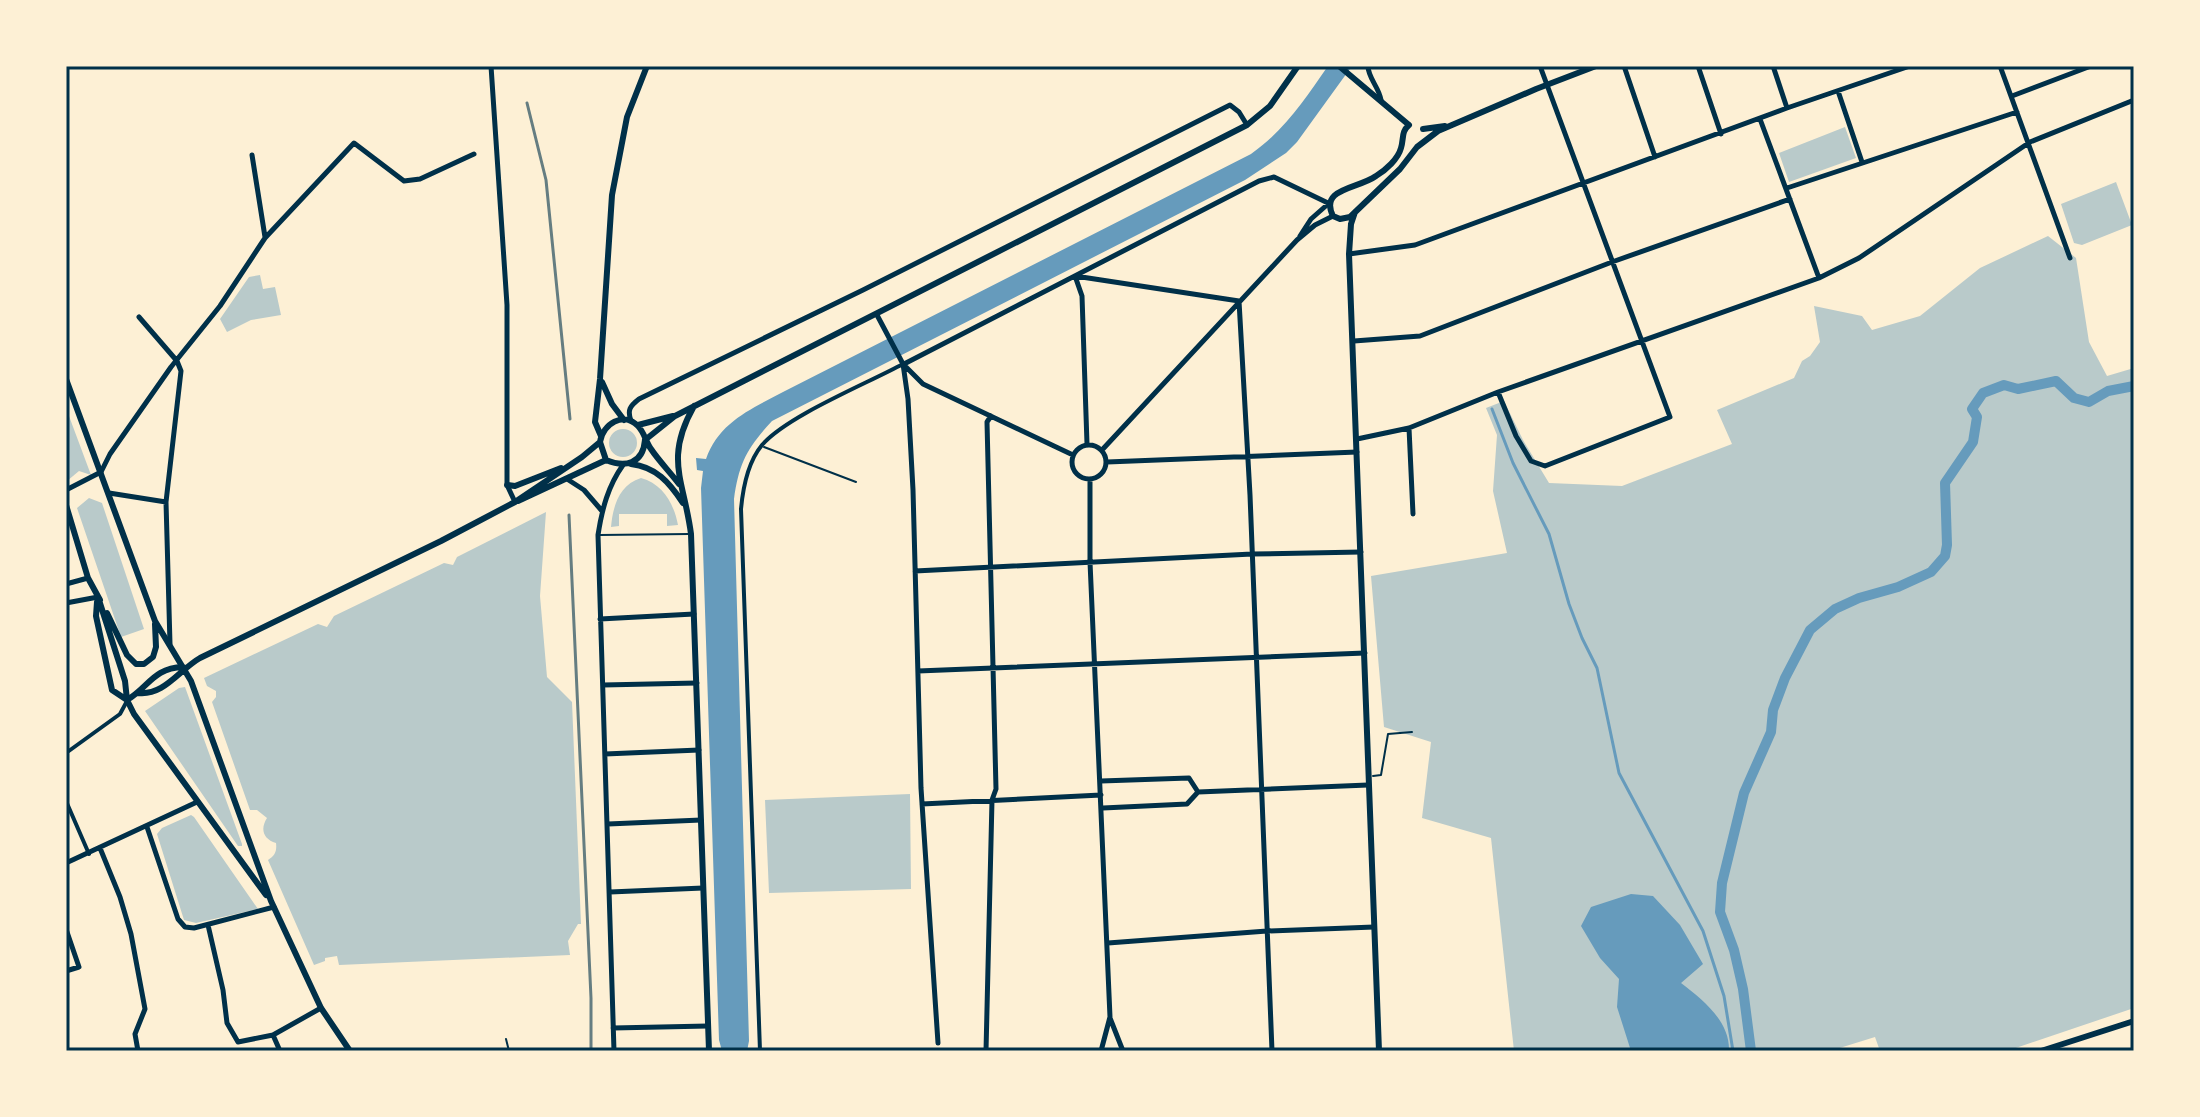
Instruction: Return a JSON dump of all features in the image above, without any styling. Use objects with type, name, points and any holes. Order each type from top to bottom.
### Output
[{"type":"street","points":[[491,66],[507,305],[507,485],[515,502]]},
{"type":"street","points":[[606,460],[595,422],[610,223],[616,167],[627,117],[647,66]]},
{"type":"street","points":[[614,1051],[598,535],[602,511],[614,478],[642,454],[645,440],[675,416],[1247,125],[1270,106],[1298,66]]},
{"type":"street","points":[[1339,66],[1409,125]]},
{"type":"street","points":[[1368,66],[1380,89],[1381,100]]},
{"type":"street","points":[[1498,392],[1516,436],[1531,461],[1545,466],[1670,417],[1540,66]]},
{"type":"street","points":[[1102,450],[1297,240],[1315,225],[1350,217],[1400,169],[1425,139],[1448,125],[1596,66]]},
{"type":"street","points":[[1624,66],[1655,157]]},
{"type":"street","points":[[1698,66],[1721,134]]},
{"type":"street","points":[[1773,66],[1787,108]]},
{"type":"street","points":[[1349,254],[1415,245],[1910,66]]},
{"type":"street","points":[[2000,66],[2070,258]]},
{"type":"street","points":[[2012,96],[2086,67]]},
{"type":"street","points":[[1838,91],[1862,162]]},
{"type":"street","points":[[1357,439],[1409,428],[1498,392],[1819,278],[1859,258],[2030,142],[2134,100]]},
{"type":"street","points":[[631,422],[630,407],[639,399],[1230,105],[1247,125]]},
{"type":"street","points":[[1787,188],[2017,112]]},
{"type":"street","points":[[1760,119],[1819,278]]},
{"type":"street","points":[[1297,240],[1311,219],[1338,193],[1362,184],[1383,171],[1400,152],[1403,131],[1409,125],[1423,129],[1448,125]]},
{"type":"street","points":[[1423,129],[1425,139]]},
{"type":"street","points":[[66,490],[101,472],[110,454],[220,306],[265,238],[354,143],[404,181],[420,179],[474,154]]},
{"type":"street","points":[[252,155],[265,238]]},
{"type":"street","points":[[760,1051],[741,509],[749,469],[761,446],[779,429],[902,361],[1259,181],[1274,177],[1328,203],[1349,236]]},
{"type":"street","points":[[1354,341],[1420,336],[1612,262],[1790,199]]},
{"type":"street","points":[[1355,212],[1349,236],[1349,254],[1379,1051]]},
{"type":"street","points":[[1075,276],[1239,301]]},
{"type":"street","points":[[1075,276],[1082,296],[1087,444]]},
{"type":"street","points":[[1239,301],[1272,1051]]},
{"type":"street","points":[[877,315],[902,361],[923,384],[1073,455]]},
{"type":"street","points":[[139,317],[177,361],[181,371],[166,502],[170,647]]},
{"type":"street","points":[[902,361],[908,399],[922,804],[938,1043]]},
{"type":"street","points":[[66,379],[155,621],[191,681],[272,904],[321,1008],[350,1051]]},
{"type":"street","points":[[600,379],[612,404],[631,422],[681,487]]},
{"type":"street","points":[[694,406],[683,425],[676,453],[691,534],[709,1051]]},
{"type":"street","points":[[66,753],[120,714],[127,700],[163,671],[183,667],[515,502],[600,439],[610,423],[675,416]]},
{"type":"street","points":[[986,1051],[992,800],[996,789],[987,422],[991,416]]},
{"type":"street","points":[[1409,428],[1413,514]]},
{"type":"street","points":[[1073,455],[1073,470],[1081,478],[1090,480],[1101,475],[1107,462],[1102,450],[1087,444]]},
{"type":"street","points":[[1073,455],[1087,444]]},
{"type":"street","points":[[1107,462],[1358,452]]},
{"type":"street","points":[[515,502],[524,501],[606,460],[642,465],[657,472],[689,513]]},
{"type":"street","points":[[507,485],[515,486],[564,468]]},
{"type":"street","points":[[566,478],[584,490],[602,511]]},
{"type":"street","points":[[1090,480],[1090,562],[1110,1017],[1101,1051]]},
{"type":"street","points":[[109,493],[166,502]]},
{"type":"street","points":[[66,505],[88,578],[127,655],[136,664],[146,663],[154,654],[155,621]]},
{"type":"street","points":[[915,571],[991,565],[1361,552]]},
{"type":"street","points":[[66,584],[88,578]]},
{"type":"street","points":[[66,603],[98,597]]},
{"type":"street","points":[[98,597],[96,616],[112,690],[127,700],[150,738],[272,904]]},
{"type":"street","points":[[98,597],[125,681],[127,700]]},
{"type":"street","points":[[600,619],[694,614]]},
{"type":"street","points":[[918,671],[1365,653]]},
{"type":"street","points":[[138,693],[155,692],[174,679],[183,667]]},
{"type":"street","points":[[603,685],[697,683]]},
{"type":"street","points":[[605,754],[699,750]]},
{"type":"street","points":[[1101,781],[1189,778],[1198,792]]},
{"type":"street","points":[[1102,808],[1187,804],[1198,792],[1368,785]]},
{"type":"street","points":[[922,804],[1101,795]]},
{"type":"street","points":[[66,801],[89,854]]},
{"type":"street","points":[[66,863],[197,802]]},
{"type":"street","points":[[608,824],[701,820]]},
{"type":"street","points":[[147,827],[178,919],[189,929],[272,904]]},
{"type":"street","points":[[100,848],[127,921],[145,1009],[135,1034],[138,1051]]},
{"type":"street","points":[[235,856],[246,858],[252,849]]},
{"type":"street","points":[[610,892],[703,888]]},
{"type":"street","points":[[208,925],[227,1023],[238,1042],[273,1035],[321,1008]]},
{"type":"street","points":[[1108,943],[1267,931],[1375,927]]},
{"type":"street","points":[[66,929],[79,967],[66,971]]},
{"type":"street","points":[[1110,1017],[1123,1051]]},
{"type":"street","points":[[2041,1051],[2134,1021]]},
{"type":"street","points":[[613,1028],[708,1026]]},
{"type":"street","points":[[273,1035],[280,1051]]},
{"type":"lane","points":[[761,446],[856,482]]},
{"type":"lane","points":[[598,535],[691,534]]},
{"type":"lane","points":[[1368,776],[1381,775],[1388,734],[1412,732]]},
{"type":"lane","points":[[506,1039],[509,1051]]},
{"type":"shaded area","points":[[1845,127],[1856,158],[1789,182],[1779,153]]},
{"type":"shaded area","points":[[2116,182],[2132,225],[2082,245],[2074,243],[2061,204]]},
{"type":"shaded area","points":[[2048,236],[2076,258],[2089,342],[2107,376],[2134,368],[2134,1008],[2007,1051],[1880,1051],[1875,1037],[1830,1051],[1514,1051],[1491,838],[1422,818],[1431,742],[1384,727],[1371,576],[1507,553],[1493,491],[1497,435],[1486,408],[1504,401],[1549,483],[1622,486],[1732,444],[1717,410],[1794,378],[1802,361],[1820,342],[1814,306],[1862,316],[1872,330],[1920,316],[1980,268]]},
{"type":"shaded area","points":[[260,275],[263,289],[275,287],[281,315],[251,320],[227,332],[220,319],[249,277]]},
{"type":"shaded area","points":[[66,408],[91,475],[79,471],[67,481]]},
{"type":"shaded area","points":[[623,429],[633,433],[637,443],[633,453],[623,457],[613,453],[609,443],[613,433]]},
{"type":"shaded area","points":[[641,478],[656,485],[666,496],[678,525],[667,526],[667,514],[619,514],[619,526],[611,527],[618,497],[633,481]]},
{"type":"shaded area","points":[[89,498],[102,503],[144,629],[121,637],[77,508]]},
{"type":"shaded area","points":[[546,512],[540,596],[547,677],[572,702],[581,924],[568,941],[570,955],[339,965],[337,956],[325,958],[325,961],[314,965],[268,860],[276,851],[276,843],[264,833],[267,818],[257,810],[250,810],[212,702],[216,691],[207,686],[204,678],[318,624],[327,627],[334,616],[444,563],[453,565],[457,557]]},
{"type":"shaded area","points":[[185,687],[242,846],[238,846],[145,711]]},
{"type":"shaded area","points":[[910,794],[911,889],[769,893],[765,800]]},
{"type":"shaded area","points":[[191,815],[258,909],[196,923],[184,920],[157,834],[162,828]]},
{"type":"water","points":[[1328,66],[1352,66],[1286,153],[1245,180],[772,421],[750,448],[739,475],[734,499],[749,1041],[747,1051],[722,1051],[719,1040],[701,488],[703,471],[697,470],[696,458],[706,459],[719,435],[737,418],[759,404],[1251,154],[1284,124]]},
{"type":"water","points":[[1631,894],[1653,896],[1680,925],[1703,964],[1681,983],[1714,1012],[1725,1030],[1729,1051],[1631,1051],[1617,1007],[1619,979],[1600,958],[1581,926],[1591,907]]},
{"type":"waterway","points":[[1751,1051],[1743,989],[1734,950],[1720,912],[1722,883],[1744,793],[1771,732],[1773,710],[1785,678],[1810,630],[1835,609],[1931,572],[1945,556],[1945,483],[1973,442],[1977,417],[1972,409],[1983,393],[2004,385],[2018,389],[2056,381],[2074,398],[2089,402],[2108,391],[2134,386]]},
{"type":"waterway","points":[[1492,409],[1513,463],[1549,534],[1569,604],[1597,668],[1619,773],[1703,931],[1724,996],[1733,1051]]},
{"type":"railway","points":[[527,103],[546,180],[570,419]]},
{"type":"railway","points":[[569,515],[591,1051]]}]
